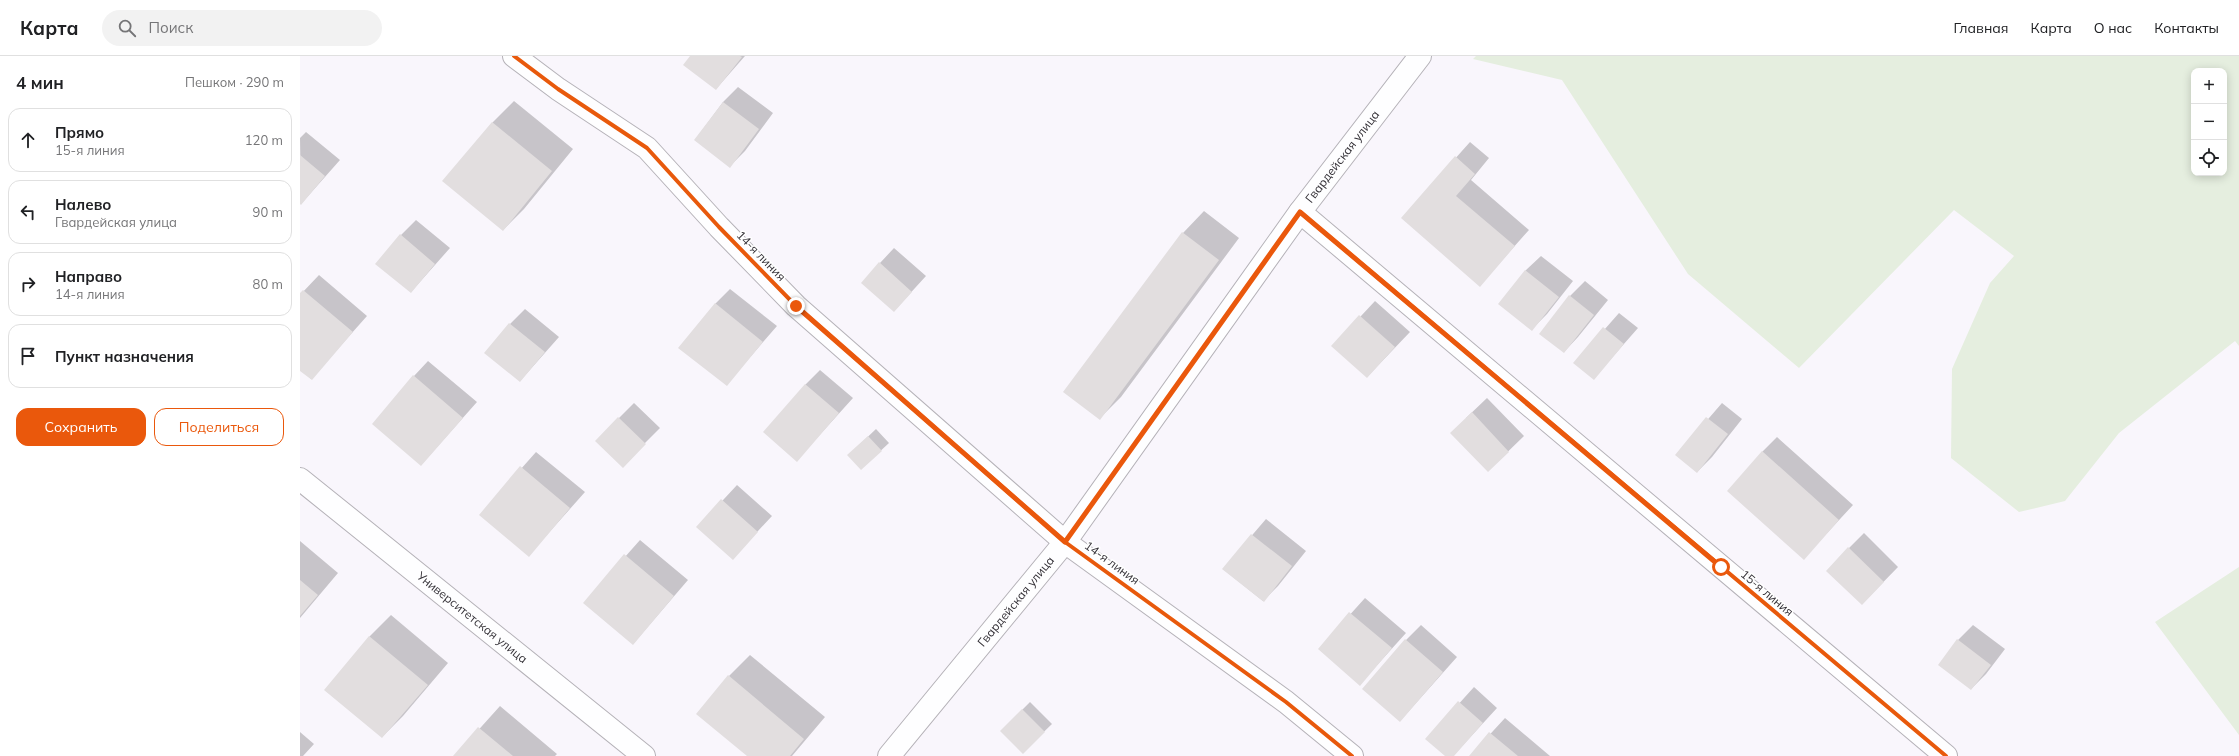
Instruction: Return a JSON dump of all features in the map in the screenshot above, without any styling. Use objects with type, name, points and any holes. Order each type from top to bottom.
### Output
[{"type":"street","name":"14-я линия","points":[[514,56],[558,89],[647,148],[719,227],[796,306],[1065,542],[1286,702],[1352,756]]},
{"type":"street","name":"Гвардейская улица","points":[[889,756],[1065,542],[1300,212],[1420,56]]},
{"type":"street","name":"15-я линия","points":[[1300,212],[1946,756]]},
{"type":"street","name":"Университетская улица","points":[[300,478],[644,756]]},
{"type":"green space","points":[[1476,56],[2239,56],[2239,346],[2235,341],[2119,433],[2065,501],[2019,512],[1951,458],[1952,369],[1990,283],[2014,256],[1954,210],[1799,368],[1688,274],[1562,80],[1473,59]]},
{"type":"green space","points":[[2239,567],[2239,735],[2155,622]]},
{"type":"building","points":[[690,56],[742,57],[716,90],[683,65]]},
{"type":"building","points":[[723,102],[759,129],[730,168],[694,140]]},
{"type":"building","points":[[492,122],[552,171],[503,231],[442,181]]},
{"type":"building","points":[[300,155],[325,176],[301,205],[300,204]]},
{"type":"building","points":[[1455,156],[1475,174],[1456,196],[1515,246],[1480,287],[1401,218]]},
{"type":"building","points":[[1182,232],[1219,260],[1100,420],[1063,392]]},
{"type":"building","points":[[400,234],[435,264],[411,293],[375,264]]},
{"type":"building","points":[[879,262],[912,292],[894,312],[861,283]]},
{"type":"building","points":[[1525,270],[1559,297],[1532,331],[1498,304]]},
{"type":"building","points":[[303,290],[353,332],[312,380],[300,371],[300,293]]},
{"type":"building","points":[[1569,295],[1594,315],[1564,353],[1539,334]]},
{"type":"building","points":[[715,303],[763,342],[727,386],[678,348]]},
{"type":"building","points":[[1359,315],[1395,347],[1367,378],[1331,346]]},
{"type":"building","points":[[509,323],[545,352],[520,382],[484,353]]},
{"type":"building","points":[[1603,327],[1624,344],[1594,380],[1573,363]]},
{"type":"building","points":[[413,375],[463,418],[421,466],[372,424]]},
{"type":"building","points":[[805,384],[839,413],[797,462],[763,432]]},
{"type":"building","points":[[1472,412],[1509,452],[1488,472],[1450,433]]},
{"type":"building","points":[[618,417],[646,444],[623,468],[595,441]]},
{"type":"building","points":[[1706,417],[1728,434],[1697,473],[1675,455]]},
{"type":"building","points":[[868,436],[882,451],[861,470],[847,455]]},
{"type":"building","points":[[1762,451],[1839,520],[1804,560],[1727,491]]},
{"type":"building","points":[[520,466],[570,508],[529,557],[479,515]]},
{"type":"building","points":[[721,499],[758,532],[733,560],[696,527]]},
{"type":"building","points":[[1251,534],[1292,566],[1264,602],[1222,569]]},
{"type":"building","points":[[1848,547],[1884,582],[1862,605],[1826,571]]},
{"type":"building","points":[[624,554],[674,596],[633,645],[583,603]]},
{"type":"building","points":[[300,580],[318,595],[300,616]]},
{"type":"building","points":[[1349,612],[1392,648],[1360,686],[1318,649]]},
{"type":"building","points":[[369,636],[428,685],[382,738],[324,690]]},
{"type":"building","points":[[1405,639],[1443,672],[1400,722],[1362,689]]},
{"type":"building","points":[[1957,639],[1991,665],[1971,690],[1938,665]]},
{"type":"building","points":[[728,675],[804,739],[790,756],[747,756],[696,714]]},
{"type":"building","points":[[1458,701],[1483,723],[1454,756],[1445,756],[1425,739]]},
{"type":"building","points":[[1022,709],[1045,732],[1023,754],[1000,731]]},
{"type":"building","points":[[478,727],[513,756],[453,756]]},
{"type":"building","points":[[1489,732],[1518,756],[1469,756]]},
{"type":"cycle path","points":[[514,56],[558,89],[647,148],[719,227],[796,306],[1065,542],[1286,702],[1352,756]]},
{"type":"cycle path","points":[[1300,212],[1946,756]]},
{"type":"route","points":[[796,306],[1065,542],[1300,212],[1721,567]]}]
